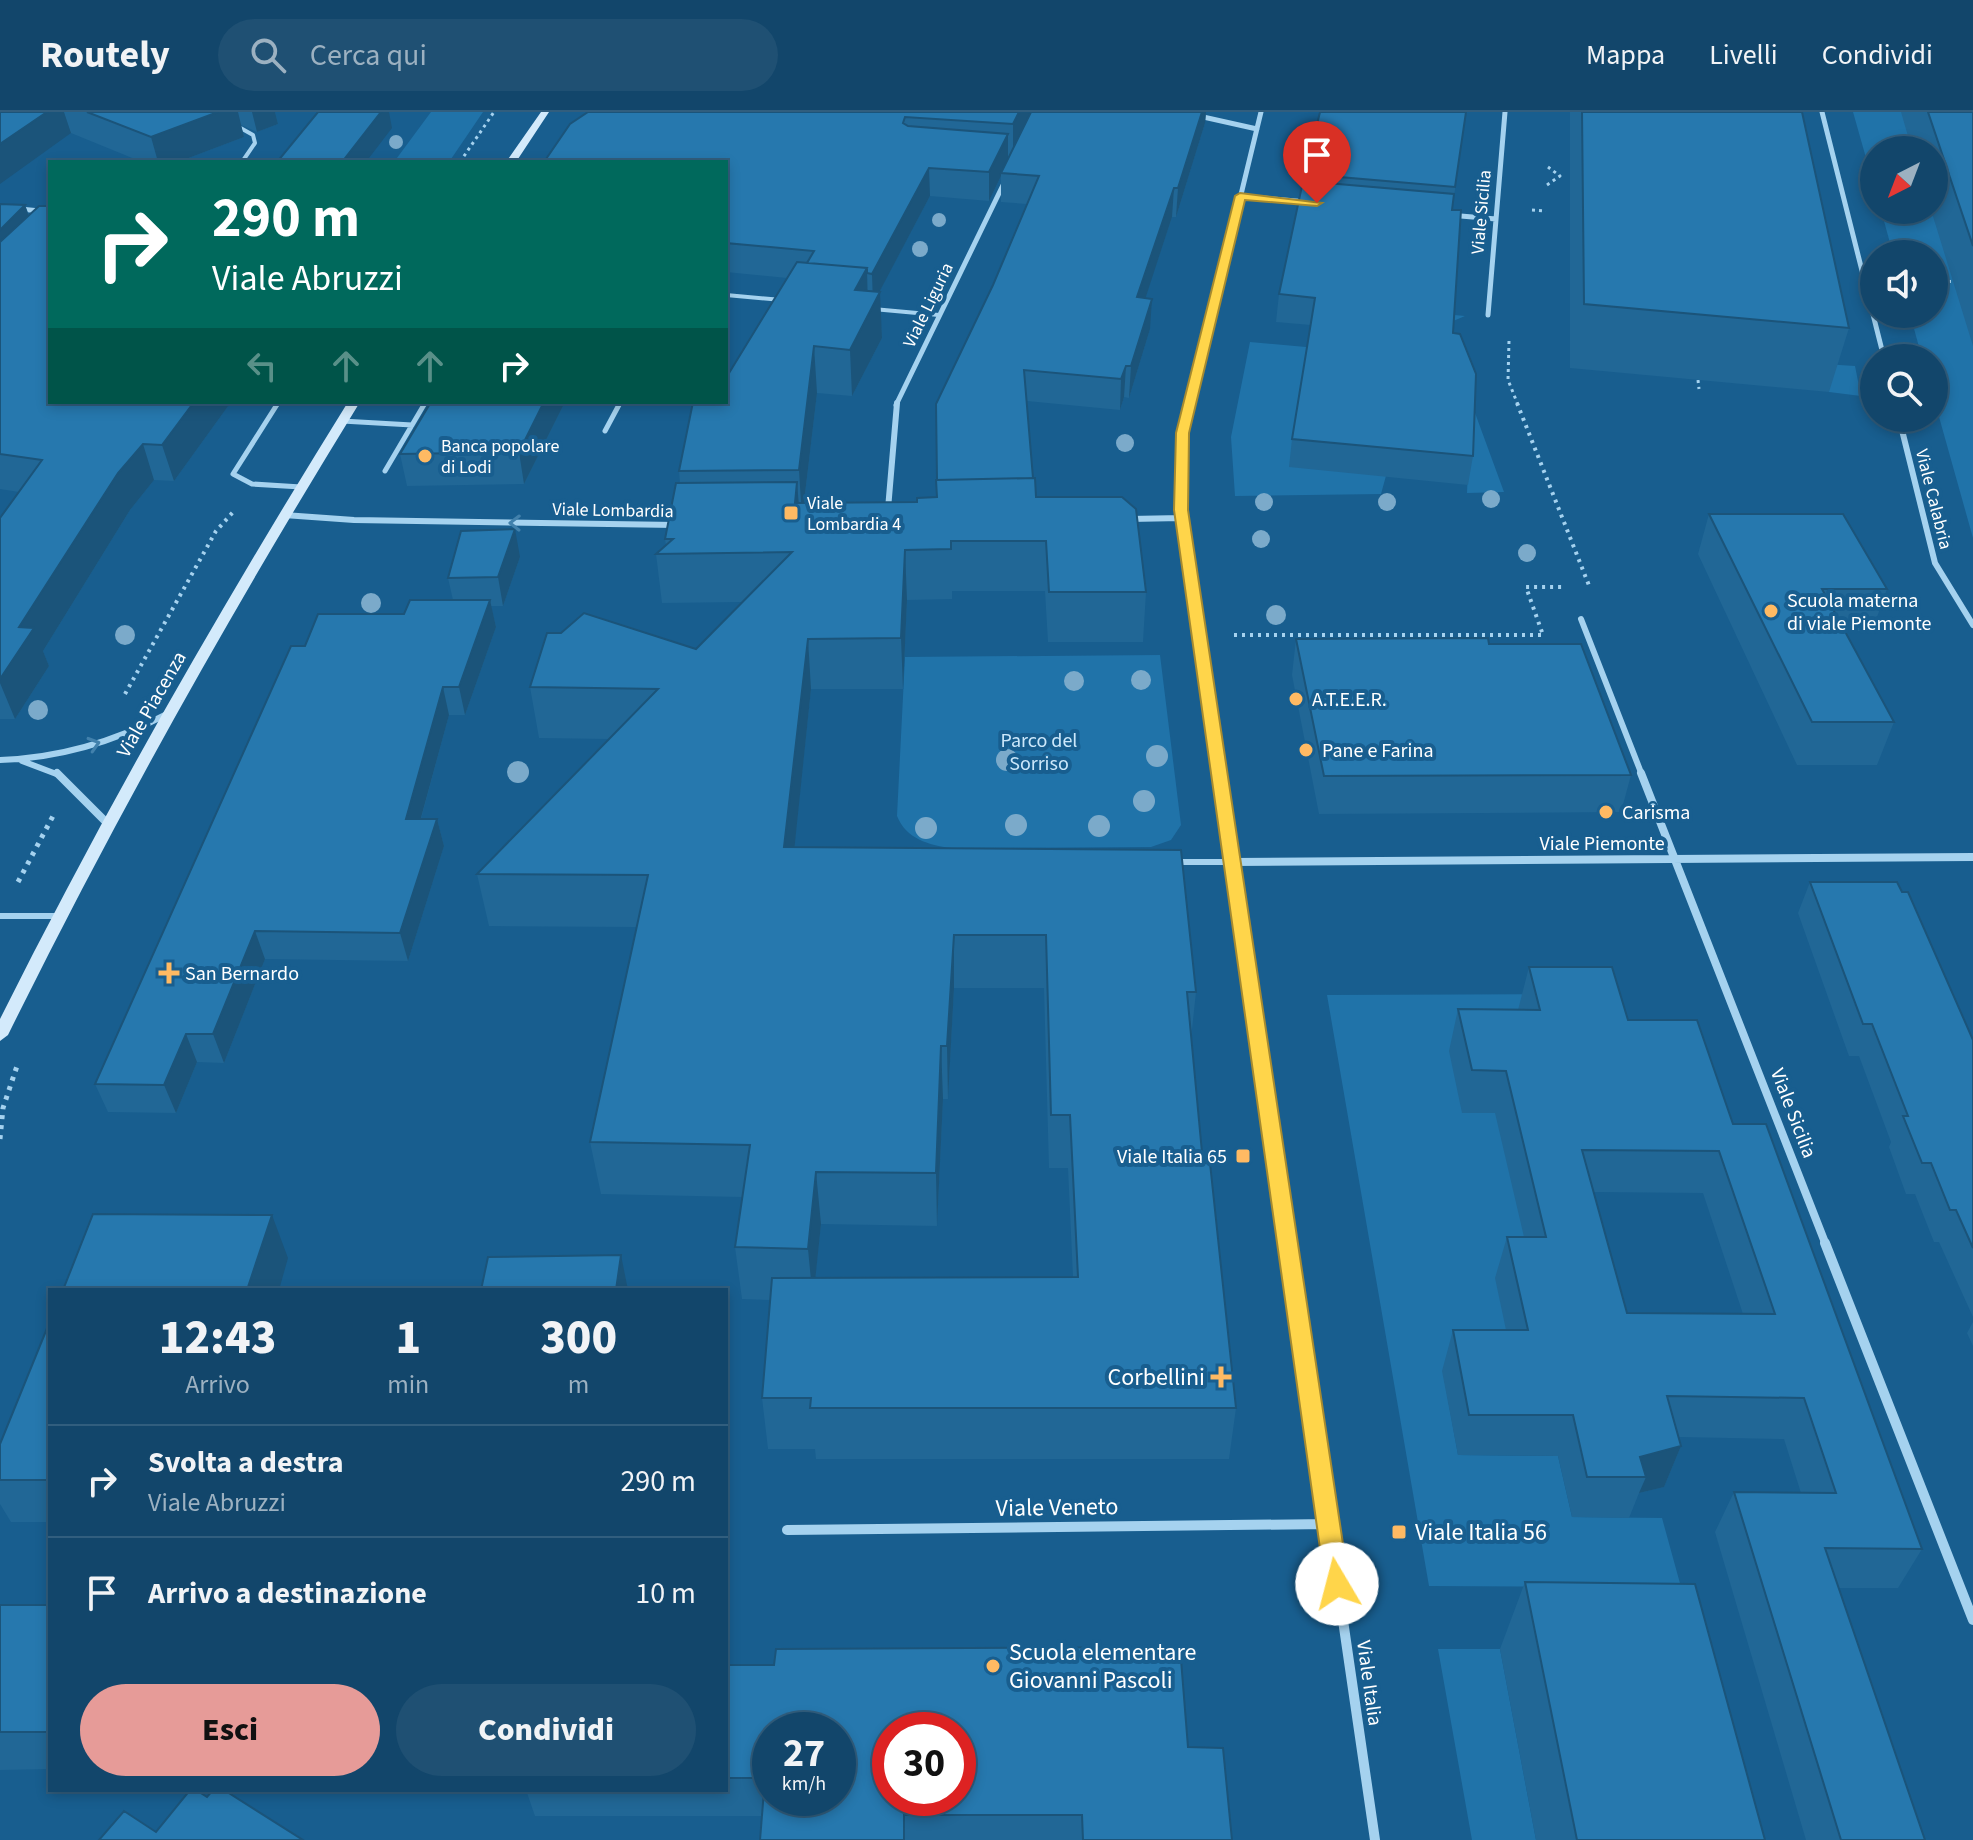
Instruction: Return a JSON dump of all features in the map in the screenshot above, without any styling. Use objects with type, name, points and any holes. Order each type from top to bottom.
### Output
[{"type":"street","points":[[512,160],[545,112]]},
{"type":"street","points":[[1181,112],[1257,129]]},
{"type":"street","name":"Viale Italia","points":[[1261,112],[1183,433],[1181,518],[1375,1840]]},
{"type":"street","name":"Viale Sicilia","points":[[1488,315],[1505,112]]},
{"type":"street","points":[[1822,112],[1880,344]]},
{"type":"street","name":"Viale Liguria","points":[[888,514],[893,417],[1009,172]]},
{"type":"street","points":[[1240,196],[1311,203]]},
{"type":"street","points":[[0,207],[48,212]]},
{"type":"street","points":[[1439,214],[1496,219]]},
{"type":"street","name":"Viale Piacenza","points":[[0,1035],[107,823],[284,515],[353,404]]},
{"type":"street","name":"Viale Calabria","points":[[1902,432],[1935,563],[1973,625]]},
{"type":"street","name":"Viale Lombardia","points":[[284,515],[354,520],[685,525]]},
{"type":"street","points":[[1118,519],[1181,518]]},
{"type":"street","name":"Viale Sicilia","points":[[1581,619],[1973,1620]]},
{"type":"street","points":[[0,760],[18,760],[97,744],[169,713]]},
{"type":"street","points":[[18,760],[56,772],[107,823]]},
{"type":"street","name":"Viale Piemonte","points":[[1231,862],[1973,857]]},
{"type":"street","name":"Viale Veneto","points":[[787,1530],[1328,1524]]},
{"type":"lane","points":[[230,123],[253,135],[255,143],[243,160]]},
{"type":"lane","points":[[728,295],[787,301]]},
{"type":"lane","points":[[863,308],[939,315]]},
{"type":"lane","points":[[278,404],[233,474],[252,484],[301,487]]},
{"type":"lane","points":[[385,471],[425,404]]},
{"type":"lane","points":[[605,431],[619,404]]},
{"type":"lane","points":[[342,421],[412,425]]},
{"type":"lane","points":[[1169,862],[1231,862]]},
{"type":"lane","points":[[0,916],[58,916]]},
{"type":"path","points":[[461,160],[494,112]]},
{"type":"path","points":[[1547,185],[1560,176],[1548,167]]},
{"type":"path","points":[[1948,281],[1973,282]]},
{"type":"path","points":[[1488,315],[1509,318],[1508,380],[1590,587],[1581,619]]},
{"type":"path","points":[[1698,380],[1699,389]]},
{"type":"path","points":[[1198,635],[1543,635],[1526,587],[1590,587]]},
{"type":"green space","points":[[431,112],[483,112],[450,160],[395,160]]},
{"type":"green space","points":[[1853,112],[1973,112],[1973,538],[1943,432],[1948,432],[1948,344],[1918,344],[1914,328],[1948,328],[1948,240],[1889,240],[1885,224],[1948,224],[1948,136],[1860,137]]},
{"type":"green space","points":[[1368,307],[1465,316],[1425,333],[1381,494],[1235,496],[1231,437],[1250,342],[1361,352]]},
{"type":"green space","points":[[1824,364],[1855,366],[1860,396],[1829,392]]},
{"type":"green space","points":[[1471,402],[1504,492],[1467,493]]},
{"type":"green space","name":"Parco del Sorriso","points":[[1160,655],[1181,825],[1171,840],[1151,847],[951,848],[919,840],[901,824],[897,816],[905,657]]},
{"type":"green space","points":[[1596,994],[1528,1113],[1534,1279],[1515,1371],[1443,1372],[1458,1455],[1558,1456],[1572,1517],[1662,1518],[1681,1587],[1429,1586],[1327,995]]},
{"type":"green space","points":[[1438,1649],[1500,1649],[1536,1840],[1472,1840]]},
{"type":"building","points":[[0,112],[47,112],[0,144]]},
{"type":"building","points":[[87,112],[218,112],[151,137]]},
{"type":"building","points":[[318,112],[381,112],[344,160],[279,160]]},
{"type":"building","points":[[588,112],[1019,112],[1013,124],[905,117],[903,123],[908,126],[1008,134],[989,172],[929,168],[872,274],[867,273],[867,268],[807,263],[814,251],[728,243],[728,160],[545,160],[570,124]]},
{"type":"building","points":[[1031,112],[1202,112],[1178,188],[1174,188],[1137,297],[1152,299],[1131,366],[1126,366],[1121,379],[1024,370],[1033,478],[937,480],[936,404],[993,285],[1039,176],[1001,173]]},
{"type":"building","points":[[1320,112],[1466,112],[1455,187],[1305,174]]},
{"type":"building","points":[[1582,112],[1802,112],[1849,328],[1584,304]]},
{"type":"building","points":[[1928,112],[1973,112],[1973,246],[1948,172],[1948,136],[1936,136]]},
{"type":"building","points":[[1303,181],[1454,194],[1452,210],[1461,210],[1453,333],[1460,334],[1476,374],[1473,456],[1292,439],[1315,298],[1279,294]]},
{"type":"building","points":[[0,204],[25,205],[0,230]]},
{"type":"building","points":[[39,206],[48,206],[48,404],[193,404],[162,445],[143,444],[118,473],[19,627],[34,628],[0,679],[0,518],[42,460],[0,454],[0,242]]},
{"type":"building","points":[[797,262],[867,268],[855,290],[880,292],[850,350],[814,346],[799,470],[679,471],[693,404],[728,404],[728,375]]},
{"type":"building","points":[[430,404],[543,404],[519,452],[400,454]]},
{"type":"building","points":[[1035,478],[1036,497],[1122,497],[1136,509],[1146,592],[1049,592],[1046,541],[951,541],[951,549],[905,550],[901,638],[808,639],[784,847],[1181,850],[1196,992],[1187,992],[1203,1163],[1210,1163],[1236,1408],[810,1408],[811,1398],[762,1398],[772,1278],[1078,1277],[1070,1115],[1051,1115],[1046,935],[954,935],[947,1046],[941,1046],[936,1173],[816,1172],[808,1249],[735,1247],[750,1145],[590,1142],[648,875],[477,874],[658,689],[530,687],[547,633],[561,633],[584,613],[696,649],[792,552],[656,554],[673,539],[665,539],[676,483],[797,482],[795,503],[917,502],[917,498],[937,497],[936,480]]},
{"type":"building","points":[[1709,514],[1843,514],[1887,589],[1822,589],[1894,722],[1812,722]]},
{"type":"building","points":[[515,529],[498,577],[448,578],[461,531]]},
{"type":"building","points":[[410,600],[490,600],[459,687],[443,687],[406,819],[437,819],[400,933],[255,931],[213,1034],[186,1034],[164,1085],[95,1084],[291,646],[305,646],[318,614],[404,614]]},
{"type":"building","points":[[1488,638],[1489,644],[1581,644],[1631,775],[1324,776],[1296,639]]},
{"type":"building","points":[[1810,882],[1897,882],[1902,892],[1908,892],[1973,1040],[1973,1248],[1956,1210],[1950,1210],[1931,1163],[1922,1163],[1903,1116],[1908,1116],[1872,1024],[1863,1024]]},
{"type":"building","points":[[1529,967],[1612,967],[1628,1020],[1697,1020],[1733,1124],[1766,1124],[1922,1549],[1825,1548],[1925,1840],[1841,1840],[1734,1492],[1836,1493],[1804,1398],[1667,1396],[1681,1446],[1640,1457],[1646,1477],[1587,1477],[1573,1415],[1469,1415],[1453,1330],[1528,1330],[1507,1237],[1546,1237],[1506,1071],[1472,1070],[1458,1009],[1540,1010]],"holes":[[[1582,1150],[1719,1151],[1775,1314],[1627,1313]]]},
{"type":"building","points":[[93,1214],[272,1215],[248,1288],[64,1288]]},
{"type":"building","points":[[621,1255],[616,1288],[481,1288],[488,1257]]},
{"type":"building","points":[[48,1326],[48,1480],[0,1480],[0,1444]]},
{"type":"building","points":[[1525,1582],[1695,1584],[1765,1840],[1577,1840]]},
{"type":"building","points":[[0,1605],[48,1605],[48,1732],[0,1732]]},
{"type":"building","points":[[1180,1647],[1188,1747],[1223,1748],[1232,1840],[1083,1840],[1082,1815],[976,1815],[976,1712],[872,1712],[872,1816],[904,1816],[904,1840],[760,1840],[762,1816],[856,1816],[856,1712],[752,1712],[752,1778],[728,1778],[728,1665],[774,1665],[776,1649]]},
{"type":"building","points":[[188,1792],[199,1792],[207,1797],[211,1792],[227,1792],[303,1840],[99,1840],[124,1811],[156,1832]]},
{"type":"place","name":"Banca popolare di Lodi","points":[[425,456]]},
{"type":"place","name":"Viale Lombardia 4","points":[[791,513]]},
{"type":"place","name":"Scuola materna di viale Piemonte","points":[[1771,611]]},
{"type":"place","name":"A.T.E.E.R.","points":[[1296,699]]},
{"type":"place","name":"Pane e Farina","points":[[1306,750]]},
{"type":"place","name":"Carisma","points":[[1606,812]]},
{"type":"place","name":"San Bernardo","points":[[169,973]]},
{"type":"place","name":"Viale Italia 65","points":[[1243,1156]]},
{"type":"place","name":"Corbellini","points":[[1221,1377]]},
{"type":"place","name":"Viale Italia 56","points":[[1399,1532]]},
{"type":"place","name":"Scuola elementare Giovanni Pascoli","points":[[993,1666]]},
{"type":"route","points":[[1317,203],[1240,196],[1183,433],[1181,510],[1337,1584]]}]
